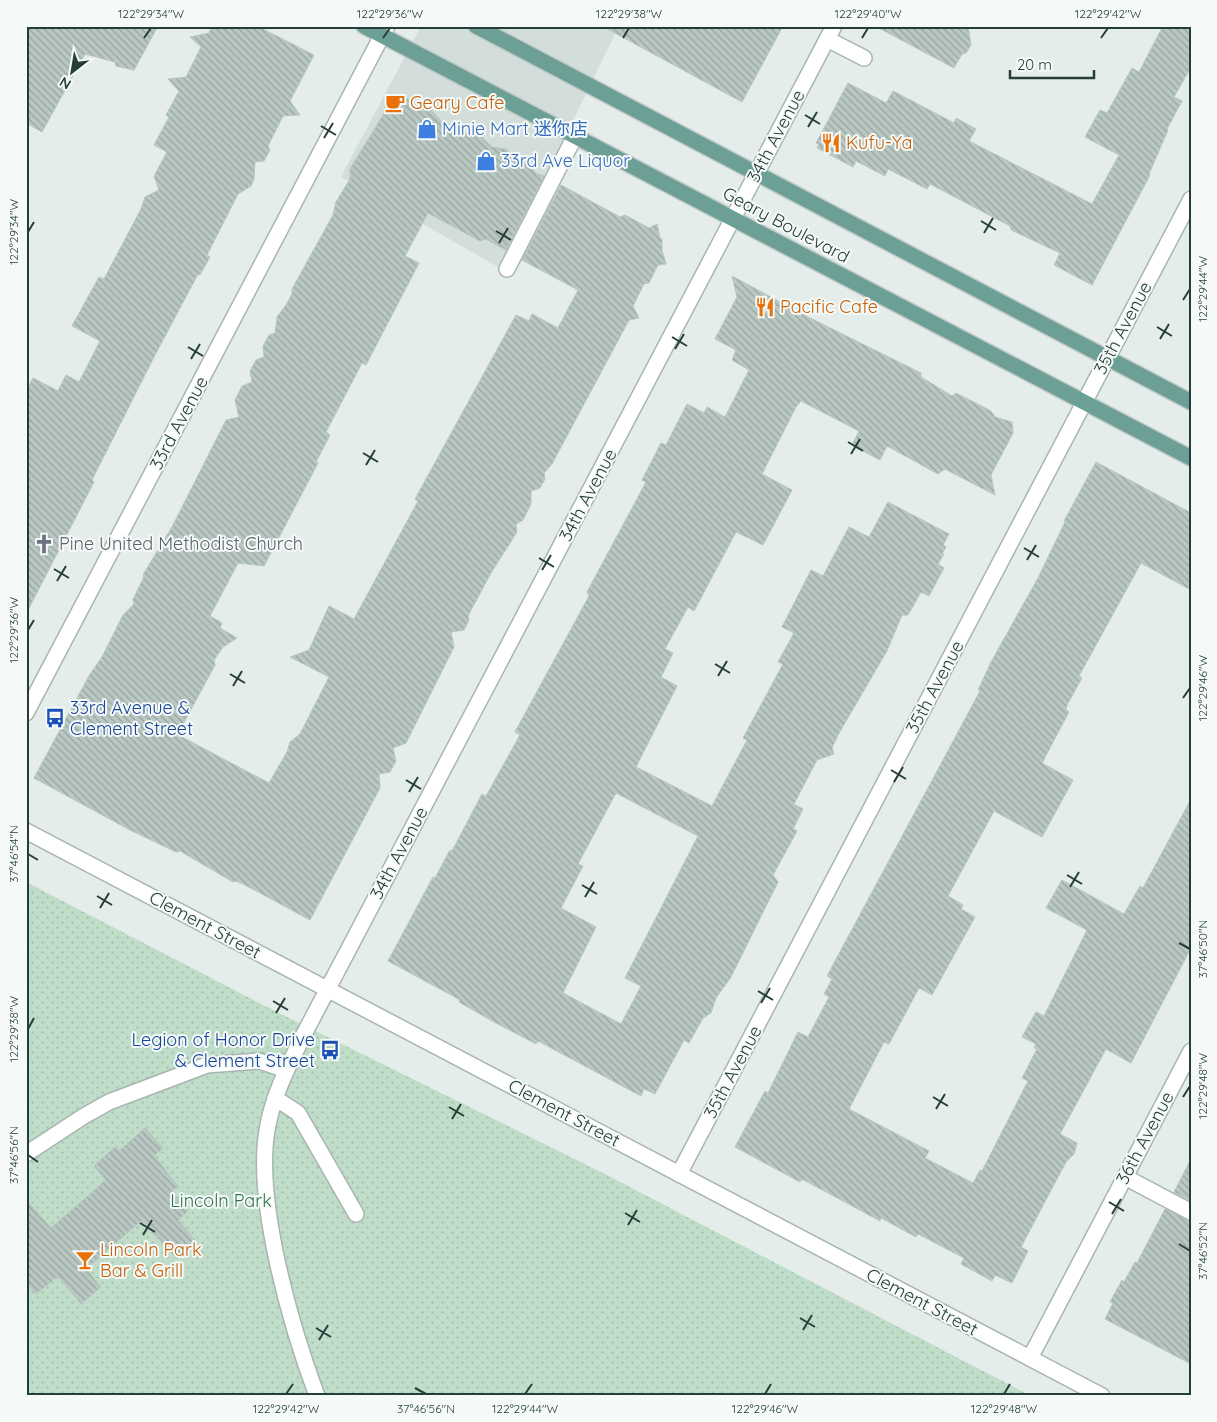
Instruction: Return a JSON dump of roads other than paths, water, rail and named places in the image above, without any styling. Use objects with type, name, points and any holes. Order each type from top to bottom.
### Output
[{"type":"main road","name":"Geary Boulevard","points":[[364,26],[384,31],[575,136],[1191,458]]},
{"type":"main road","name":"Geary Boulevard","points":[[476,26],[1191,402]]},
{"type":"street","name":"33rd Avenue","points":[[26,713],[384,31]]},
{"type":"street","name":"34th Avenue","points":[[317,1396],[285,1291],[268,1203],[265,1148],[268,1125],[275,1098],[286,1070],[328,989],[831,33]]},
{"type":"street","points":[[831,33],[864,58]]},
{"type":"street","points":[[507,269],[575,136]]},
{"type":"street","name":"35th Avenue","points":[[679,1174],[1191,199]]},
{"type":"street","name":"Clement Street","points":[[26,831],[1102,1396]]},
{"type":"street","name":"36th Avenue","points":[[1030,1358],[1191,1052]]},
{"type":"street","points":[[26,1154],[109,1102],[207,1065],[259,1061],[286,1070]]},
{"type":"street","points":[[275,1098],[298,1113],[356,1214]]},
{"type":"street","points":[[1125,1177],[1191,1212]]},
{"type":"place","name":"Geary Cafe","points":[[395,103]]},
{"type":"place","name":"Minie Mart 迷你店","points":[[427,129]]},
{"type":"place","name":"Kufu-Ya","points":[[831,143]]},
{"type":"place","name":"33rd Ave Liquor","points":[[486,161]]},
{"type":"place","name":"Pacific Cafe","points":[[765,307]]},
{"type":"place","name":"Pine United Methodist Church","points":[[44,544]]},
{"type":"place","name":"33rd Avenue & Clement Street","points":[[55,718]]},
{"type":"place","name":"Legion of Honor Drive & Clement Street","points":[[330,1050]]},
{"type":"place","name":"Lincoln Park Bar & Grill","points":[[85,1260]]},
{"type":"park label","name":"Lincoln Park","points":[[221,1201]]}]
